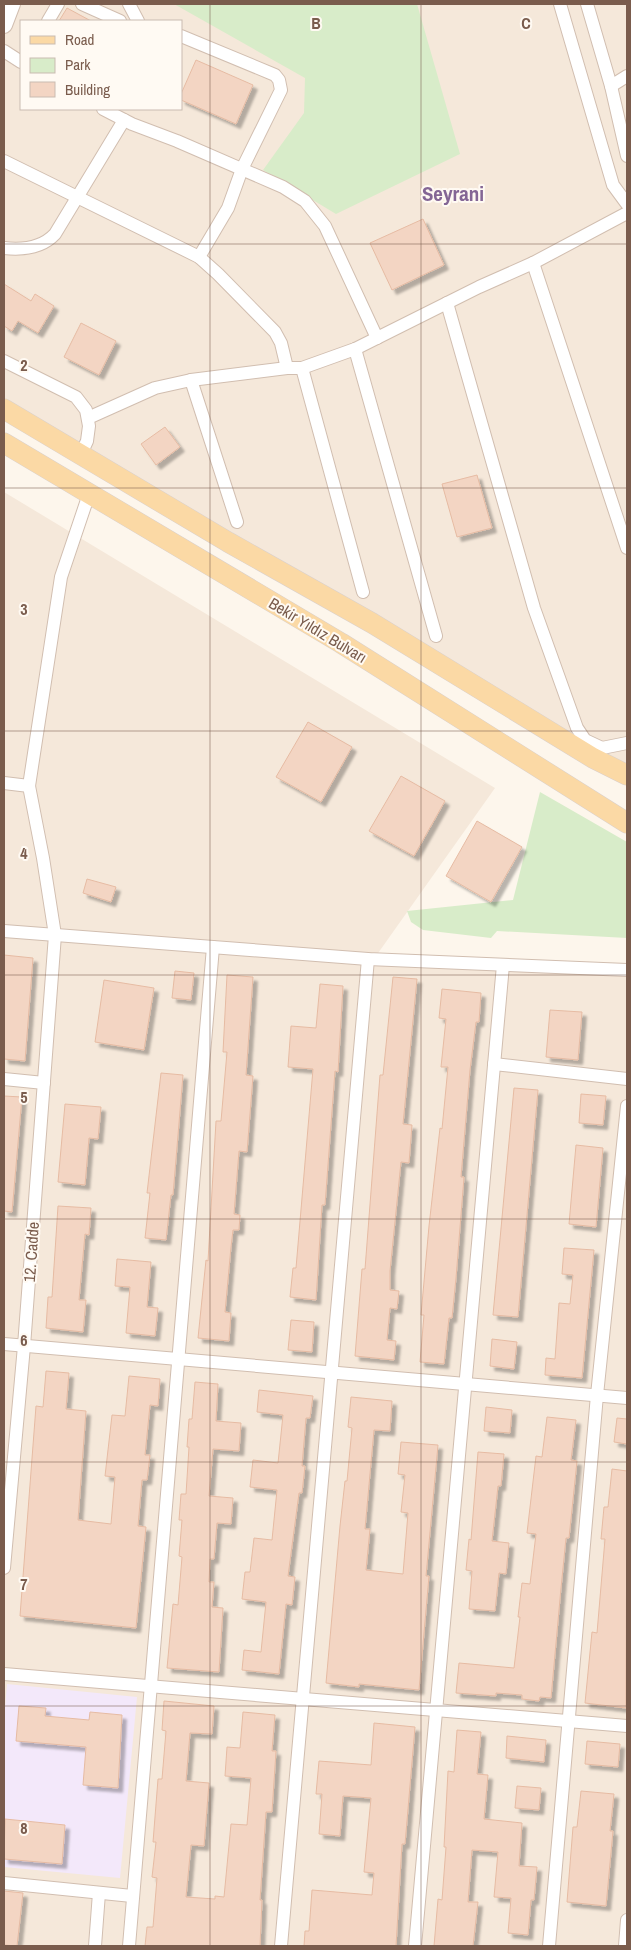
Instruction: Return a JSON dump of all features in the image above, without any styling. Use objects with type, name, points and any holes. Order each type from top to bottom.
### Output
[{"type":"main road","name":"Bekir Yıldız Bulvarı","points":[[4,409],[597,753],[627,774]]},
{"type":"main road","name":"Bekir Yıldız Bulvarı","points":[[4,443],[341,643],[627,823]]},
{"type":"street","points":[[4,24],[12,4]]},
{"type":"street","points":[[49,20],[58,4]]},
{"type":"street","points":[[82,4],[118,20]]},
{"type":"street","points":[[129,4],[137,20]]},
{"type":"street","points":[[560,4],[613,185],[627,204]]},
{"type":"street","points":[[587,4],[611,86],[627,156]]},
{"type":"street","points":[[182,36],[275,76],[279,80],[281,90],[242,169],[228,208],[199,257]]},
{"type":"street","points":[[4,51],[20,61]]},
{"type":"street","points":[[611,86],[627,76]]},
{"type":"street","points":[[107,110],[124,120],[242,169],[294,193],[305,201],[325,226],[377,338]]},
{"type":"street","points":[[4,248],[30,247],[50,239],[124,120]]},
{"type":"street","points":[[4,161],[199,257],[275,332],[281,342],[287,368]]},
{"type":"street","points":[[88,418],[155,388],[191,380],[287,368],[302,368],[355,349],[447,303],[533,264],[627,213]]},
{"type":"street","points":[[533,264],[627,548]]},
{"type":"street","points":[[447,303],[534,608],[577,728],[597,753],[627,743]]},
{"type":"street","points":[[355,349],[436,636]]},
{"type":"street","points":[[4,362],[76,397],[86,410],[88,418],[89,433],[81,454]]},
{"type":"street","points":[[302,368],[363,592]]},
{"type":"street","points":[[191,380],[238,522]]},
{"type":"street","name":"12. Cadde","points":[[4,1568],[24,1346],[55,935],[29,786],[60,578],[89,494]]},
{"type":"street","points":[[4,783],[29,786]]},
{"type":"street","points":[[4,931],[368,959],[627,970]]},
{"type":"street","points":[[129,1946],[213,947]]},
{"type":"street","points":[[281,1946],[368,959]]},
{"type":"street","points":[[415,1946],[503,965]]},
{"type":"street","points":[[494,1064],[627,1079]]},
{"type":"street","points":[[4,1079],[44,1083]]},
{"type":"street","points":[[549,1946],[596,1395],[627,1106]]},
{"type":"street","points":[[4,1344],[627,1398]]},
{"type":"street","points":[[4,1674],[627,1726]]},
{"type":"street","points":[[4,1883],[132,1896]]},
{"type":"street","points":[[95,1946],[99,1893]]},
{"type":"street","points":[[625,1946],[627,1920]]},
{"type":"shaded area","points":[[4,4],[627,4],[627,782],[4,407]]},
{"type":"shaded area","points":[[4,492],[495,788],[376,956],[627,968],[627,1901],[624,1946],[4,1946]]},
{"type":"shaded area","points":[[7,1684],[137,1697],[120,1878],[4,1867],[4,1720]]},
{"type":"green space","points":[[174,4],[417,4],[460,154],[336,214],[263,170],[304,113],[305,78]]},
{"type":"green space","points":[[540,792],[627,842],[627,938],[497,931],[491,938],[423,930],[411,922],[407,911],[513,900]]},
{"type":"building","points":[[67,8],[89,20],[60,20]]},
{"type":"building","points":[[196,60],[253,85],[236,124],[182,100],[182,92]]},
{"type":"building","points":[[423,219],[444,265],[392,290],[370,243]]},
{"type":"building","points":[[4,284],[31,301],[35,294],[54,306],[38,333],[18,321],[12,331],[4,326]]},
{"type":"building","points":[[81,323],[116,341],[99,375],[64,357]]},
{"type":"building","points":[[165,427],[180,447],[156,465],[141,444]]},
{"type":"building","points":[[477,475],[492,528],[457,537],[442,484]]},
{"type":"building","points":[[308,722],[352,747],[321,802],[276,777]]},
{"type":"building","points":[[401,776],[445,801],[414,856],[369,831]]},
{"type":"building","points":[[477,821],[522,847],[491,902],[446,876]]},
{"type":"building","points":[[87,879],[116,887],[111,902],[83,893]]},
{"type":"building","points":[[4,955],[33,958],[25,1061],[4,1059]]},
{"type":"building","points":[[175,971],[194,973],[191,1000],[172,998]]},
{"type":"building","points":[[227,975],[253,977],[246,1075],[253,1076],[247,1152],[239,1151],[234,1214],[240,1215],[239,1230],[233,1230],[225,1312],[231,1313],[229,1341],[198,1338],[206,1260],[208,1261],[216,1121],[221,1121],[227,1052],[223,1052]]},
{"type":"building","points":[[393,977],[417,979],[403,1124],[412,1125],[409,1163],[401,1162],[390,1271],[390,1290],[399,1291],[397,1309],[390,1308],[387,1340],[396,1341],[394,1360],[355,1356],[362,1269],[365,1269],[380,1075],[383,1075]]},
{"type":"building","points":[[104,980],[154,988],[144,1050],[95,1042]]},
{"type":"building","points":[[320,984],[343,986],[338,1072],[335,1071],[325,1205],[322,1205],[316,1300],[290,1297],[293,1268],[296,1268],[313,1069],[288,1067],[291,1026],[316,1028]]},
{"type":"building","points":[[442,989],[481,993],[479,1022],[476,1022],[470,1070],[461,1177],[464,1177],[456,1278],[452,1318],[449,1318],[444,1364],[420,1362],[424,1315],[421,1315],[429,1226],[448,1067],[441,1067],[446,1019],[439,1018]]},
{"type":"building","points":[[550,1010],[582,1012],[578,1060],[546,1057]]},
{"type":"building","points":[[161,1073],[183,1075],[173,1195],[171,1195],[166,1240],[145,1238],[150,1193],[147,1193]]},
{"type":"building","points":[[514,1088],[538,1090],[518,1317],[493,1315]]},
{"type":"building","points":[[581,1094],[606,1096],[603,1125],[579,1123]]},
{"type":"building","points":[[4,1096],[22,1097],[12,1212],[4,1211]]},
{"type":"building","points":[[65,1104],[101,1107],[98,1139],[89,1138],[85,1185],[58,1182]]},
{"type":"building","points":[[576,1145],[603,1148],[596,1227],[569,1224]]},
{"type":"building","points":[[58,1206],[91,1208],[89,1235],[85,1234],[79,1300],[86,1300],[83,1332],[46,1328],[48,1297],[52,1297]]},
{"type":"building","points":[[564,1248],[594,1250],[582,1378],[545,1375],[546,1358],[555,1359],[559,1303],[570,1304],[573,1275],[562,1274]]},
{"type":"building","points":[[117,1259],[151,1262],[147,1307],[158,1308],[155,1336],[126,1333],[130,1287],[115,1286]]},
{"type":"building","points":[[291,1320],[314,1322],[312,1352],[288,1350]]},
{"type":"building","points":[[492,1339],[517,1342],[514,1369],[490,1366]]},
{"type":"building","points":[[46,1371],[69,1373],[66,1409],[86,1411],[78,1520],[111,1524],[115,1477],[105,1476],[112,1415],[125,1416],[129,1376],[160,1379],[158,1406],[150,1405],[145,1455],[150,1455],[147,1480],[142,1480],[138,1526],[146,1527],[136,1628],[20,1616],[36,1406],[43,1407]]},
{"type":"building","points":[[195,1382],[218,1384],[216,1421],[241,1423],[239,1451],[213,1449],[209,1496],[233,1498],[231,1524],[217,1523],[214,1559],[210,1559],[209,1582],[214,1582],[212,1607],[223,1608],[219,1672],[167,1668],[173,1604],[178,1605],[182,1557],[179,1556],[182,1520],[179,1520],[181,1494],[186,1494],[189,1419],[192,1419]]},
{"type":"building","points":[[259,1390],[313,1396],[310,1418],[306,1418],[302,1466],[305,1466],[302,1493],[299,1493],[288,1576],[295,1577],[292,1605],[286,1604],[279,1674],[242,1670],[244,1650],[261,1652],[266,1602],[242,1599],[245,1572],[250,1572],[254,1538],[272,1540],[277,1490],[250,1487],[253,1460],[278,1463],[283,1415],[257,1412]]},
{"type":"building","points":[[351,1397],[392,1401],[390,1431],[374,1430],[365,1529],[370,1529],[366,1570],[403,1574],[408,1513],[401,1512],[405,1475],[398,1474],[401,1442],[438,1445],[426,1576],[429,1576],[419,1690],[359,1684],[359,1687],[326,1683],[340,1526],[352,1428],[348,1427]]},
{"type":"building","points":[[486,1407],[512,1410],[510,1433],[484,1431]]},
{"type":"building","points":[[547,1417],[576,1420],[571,1460],[577,1461],[569,1538],[566,1538],[551,1698],[540,1697],[539,1701],[522,1699],[522,1695],[496,1693],[496,1696],[456,1693],[459,1663],[514,1668],[522,1583],[530,1584],[536,1534],[527,1533],[536,1456],[542,1457]]},
{"type":"building","points":[[617,1418],[627,1419],[627,1444],[614,1442]]},
{"type":"building","points":[[478,1452],[504,1454],[501,1486],[498,1486],[492,1541],[509,1543],[506,1574],[499,1573],[495,1611],[469,1609],[472,1571],[466,1570],[469,1539],[471,1540]]},
{"type":"building","points":[[612,1469],[627,1471],[626,1708],[585,1703],[592,1632],[597,1633],[605,1539],[601,1539],[604,1507],[608,1507]]},
{"type":"building","points":[[164,1701],[214,1706],[212,1734],[190,1733],[186,1781],[209,1783],[204,1846],[191,1845],[186,1897],[215,1899],[215,1896],[224,1897],[231,1824],[247,1825],[251,1778],[225,1776],[227,1747],[240,1748],[243,1712],[275,1715],[272,1751],[276,1751],[272,1812],[266,1812],[260,1900],[262,1900],[260,1946],[145,1946],[147,1927],[153,1927],[157,1878],[152,1877],[156,1842],[153,1842],[158,1779],[162,1779],[166,1731],[162,1730]]},
{"type":"building","points":[[19,1706],[46,1708],[45,1716],[89,1720],[90,1712],[122,1715],[118,1788],[83,1785],[86,1747],[16,1741]]},
{"type":"building","points":[[374,1723],[415,1727],[405,1844],[402,1844],[396,1946],[304,1946],[305,1931],[309,1931],[312,1890],[372,1895],[374,1873],[364,1872],[371,1798],[343,1796],[340,1836],[319,1834],[322,1794],[316,1794],[319,1761],[371,1765]]},
{"type":"building","points":[[457,1730],[481,1732],[477,1774],[488,1775],[484,1819],[522,1823],[519,1866],[537,1867],[534,1900],[531,1900],[528,1935],[508,1933],[511,1898],[494,1897],[498,1852],[472,1850],[468,1902],[478,1902],[473,1946],[434,1946],[438,1899],[442,1900],[446,1847],[444,1847],[448,1771],[454,1772]]},
{"type":"building","points":[[507,1736],[546,1740],[544,1762],[506,1758]]},
{"type":"building","points":[[587,1741],[620,1744],[618,1767],[585,1764]]},
{"type":"building","points":[[517,1786],[541,1788],[539,1810],[515,1808]]},
{"type":"building","points":[[581,1791],[614,1794],[610,1831],[613,1831],[606,1906],[567,1902],[573,1827],[577,1827]]},
{"type":"building","points":[[5,1819],[65,1825],[62,1864],[4,1859]]},
{"type":"building","points":[[4,1891],[23,1893],[17,1946],[4,1945]]},
{"type":"district","name":"Seyrani","points":[[453,194]]}]
